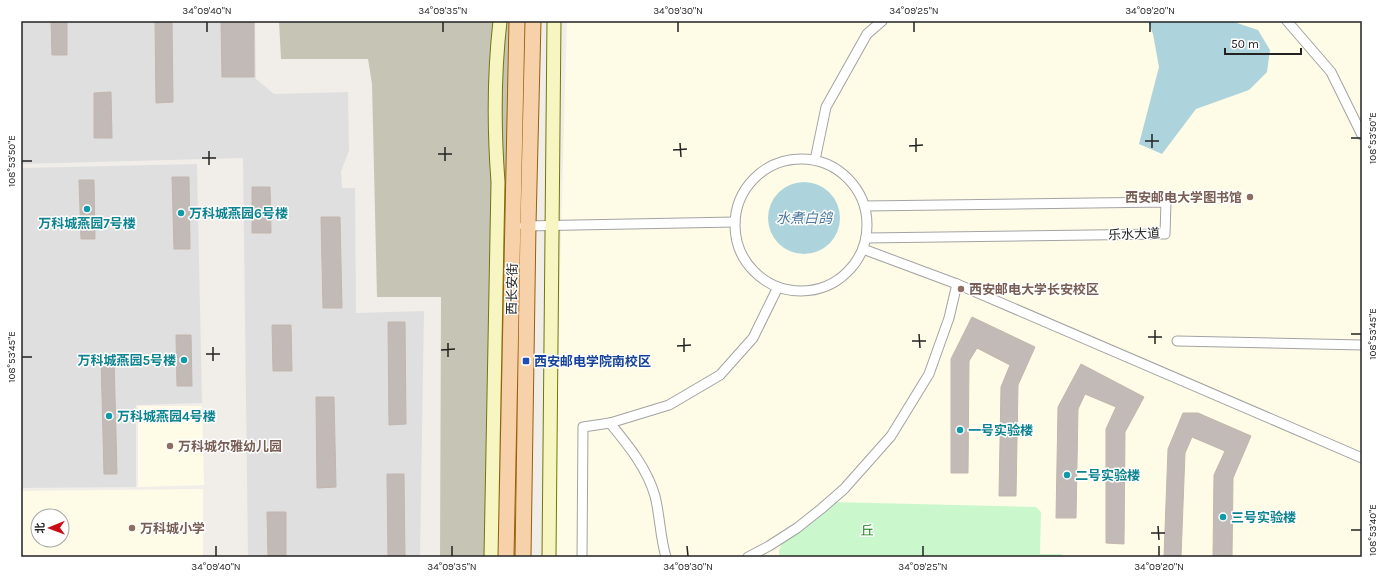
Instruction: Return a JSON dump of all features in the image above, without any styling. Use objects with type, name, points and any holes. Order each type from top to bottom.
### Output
[{"type":"main road","points":[[491,557],[498,182],[496,139],[497,45],[500,21]]},
{"type":"main road","name":"西长安街","points":[[517,21],[523,557]]},
{"type":"main road","name":"西长安街","points":[[506,557],[520,226],[533,21]]},
{"type":"main road","points":[[549,557],[554,21]]},
{"type":"street","points":[[815,160],[826,107],[867,34],[882,21]]},
{"type":"street","points":[[1287,21],[1331,72],[1362,135]]},
{"type":"street","points":[[793,159],[815,160],[830,165],[845,175],[857,189],[865,206],[867,222],[866,238],[863,249],[852,267],[837,281],[818,289],[798,291],[778,287],[758,275],[744,257],[736,236],[734,222],[743,193],[756,177],[772,165],[793,159]]},
{"type":"street","name":"乐水大道","points":[[865,206],[1166,202],[1165,234],[866,238]]},
{"type":"street","points":[[520,226],[734,222]]},
{"type":"street","points":[[863,249],[957,284],[1362,458]]},
{"type":"street","points":[[748,557],[797,528],[821,509],[844,489],[891,436],[929,374],[949,318],[957,284]]},
{"type":"street","points":[[582,557],[583,427],[610,422],[669,405],[720,375],[753,338],[778,287]]},
{"type":"street","points":[[1177,341],[1362,345]]},
{"type":"street","points":[[610,422],[637,458],[649,480],[655,496],[666,557]]},
{"type":"shaded area","points":[[21,21],[255,21],[256,79],[274,94],[348,92],[349,151],[341,171],[342,188],[355,188],[356,313],[424,311],[420,557],[248,557],[243,158],[21,164]]},
{"type":"shaded area","points":[[279,21],[512,21],[513,460],[516,557],[440,557],[441,297],[377,297],[372,84],[368,59],[281,59]]},
{"type":"shaded area","name":"西安邮电大学长安校区","points":[[567,21],[1362,21],[1362,557],[552,557]]},
{"type":"shaded area","points":[[197,164],[202,403],[136,405],[136,487],[21,488],[21,168]]},
{"type":"shaded area","name":"万科城尔雅幼儿园","points":[[138,406],[202,406],[204,485],[138,487]]},
{"type":"shaded area","name":"万科城小学","points":[[203,489],[203,557],[21,557],[21,491]]},
{"type":"green space","name":"丘","points":[[832,502],[1036,507],[1041,512],[1040,554],[1061,554],[1064,557],[779,557],[779,551],[784,537]]},
{"type":"green space","points":[[95,556],[176,557],[89,557]]},
{"type":"water","points":[[1148,21],[1231,21],[1258,30],[1270,50],[1267,72],[1249,90],[1196,109],[1162,154],[1139,144],[1159,67],[1153,34]]},
{"type":"water","name":"水煮白鸽","points":[[804,182],[824,188],[834,198],[840,218],[834,238],[824,248],[804,254],[784,248],[774,238],[768,218],[774,198],[784,188]]},
{"type":"building","points":[[51,21],[67,21],[67,55],[52,55]]},
{"type":"building","points":[[155,21],[172,21],[173,102],[156,103]]},
{"type":"building","points":[[221,21],[254,21],[254,77],[222,77]]},
{"type":"building","points":[[111,92],[112,138],[94,138],[94,93]]},
{"type":"building","name":"万科城燕园6号楼","points":[[172,177],[189,177],[190,249],[174,249]]},
{"type":"building","name":"万科城燕园7号楼","points":[[79,180],[94,180],[95,239],[81,239]]},
{"type":"building","points":[[252,187],[270,187],[271,233],[252,233]]},
{"type":"building","points":[[321,217],[340,217],[342,308],[323,308]]},
{"type":"building","name":"一号实验楼","points":[[972,317],[1035,347],[1018,385],[1016,496],[999,496],[1001,387],[1010,365],[977,348],[969,361],[968,473],[951,473],[951,359]]},
{"type":"building","points":[[388,322],[405,322],[406,424],[389,425]]},
{"type":"building","points":[[272,325],[291,325],[292,371],[273,371]]},
{"type":"building","name":"万科城燕园5号楼","points":[[176,335],[191,335],[192,386],[177,386]]},
{"type":"building","name":"万科城燕园4号楼","points":[[101,357],[114,357],[117,474],[104,474]]},
{"type":"building","name":"二号实验楼","points":[[1081,364],[1144,397],[1125,432],[1124,544],[1106,543],[1106,429],[1116,407],[1085,394],[1078,409],[1076,518],[1056,518],[1058,407]]},
{"type":"building","points":[[316,397],[334,397],[336,487],[317,488]]},
{"type":"building","name":"三号实验楼","points":[[1183,413],[1198,413],[1251,436],[1233,478],[1232,557],[1213,557],[1214,475],[1225,451],[1192,437],[1185,453],[1181,557],[1164,557],[1168,449]]},
{"type":"building","points":[[387,474],[404,474],[405,557],[388,557]]},
{"type":"building","points":[[267,512],[286,512],[286,557],[268,557]]},
{"type":"place","name":"西安邮电大学图书馆","points":[[1250,197]]},
{"type":"place","name":"万科城燕园7号楼","points":[[87,209]]},
{"type":"place","name":"万科城燕园6号楼","points":[[181,213]]},
{"type":"place","name":"西安邮电大学长安校区","points":[[961,289]]},
{"type":"place","name":"万科城燕园5号楼","points":[[184,360]]},
{"type":"place","name":"西安邮电学院南校区","points":[[526,361]]},
{"type":"place","name":"万科城燕园4号楼","points":[[109,416]]},
{"type":"place","name":"一号实验楼","points":[[960,430]]},
{"type":"place","name":"万科城尔雅幼儿园","points":[[170,446]]},
{"type":"place","name":"二号实验楼","points":[[1067,475]]},
{"type":"place","name":"三号实验楼","points":[[1223,517]]},
{"type":"place","name":"万科城小学","points":[[132,528]]}]
